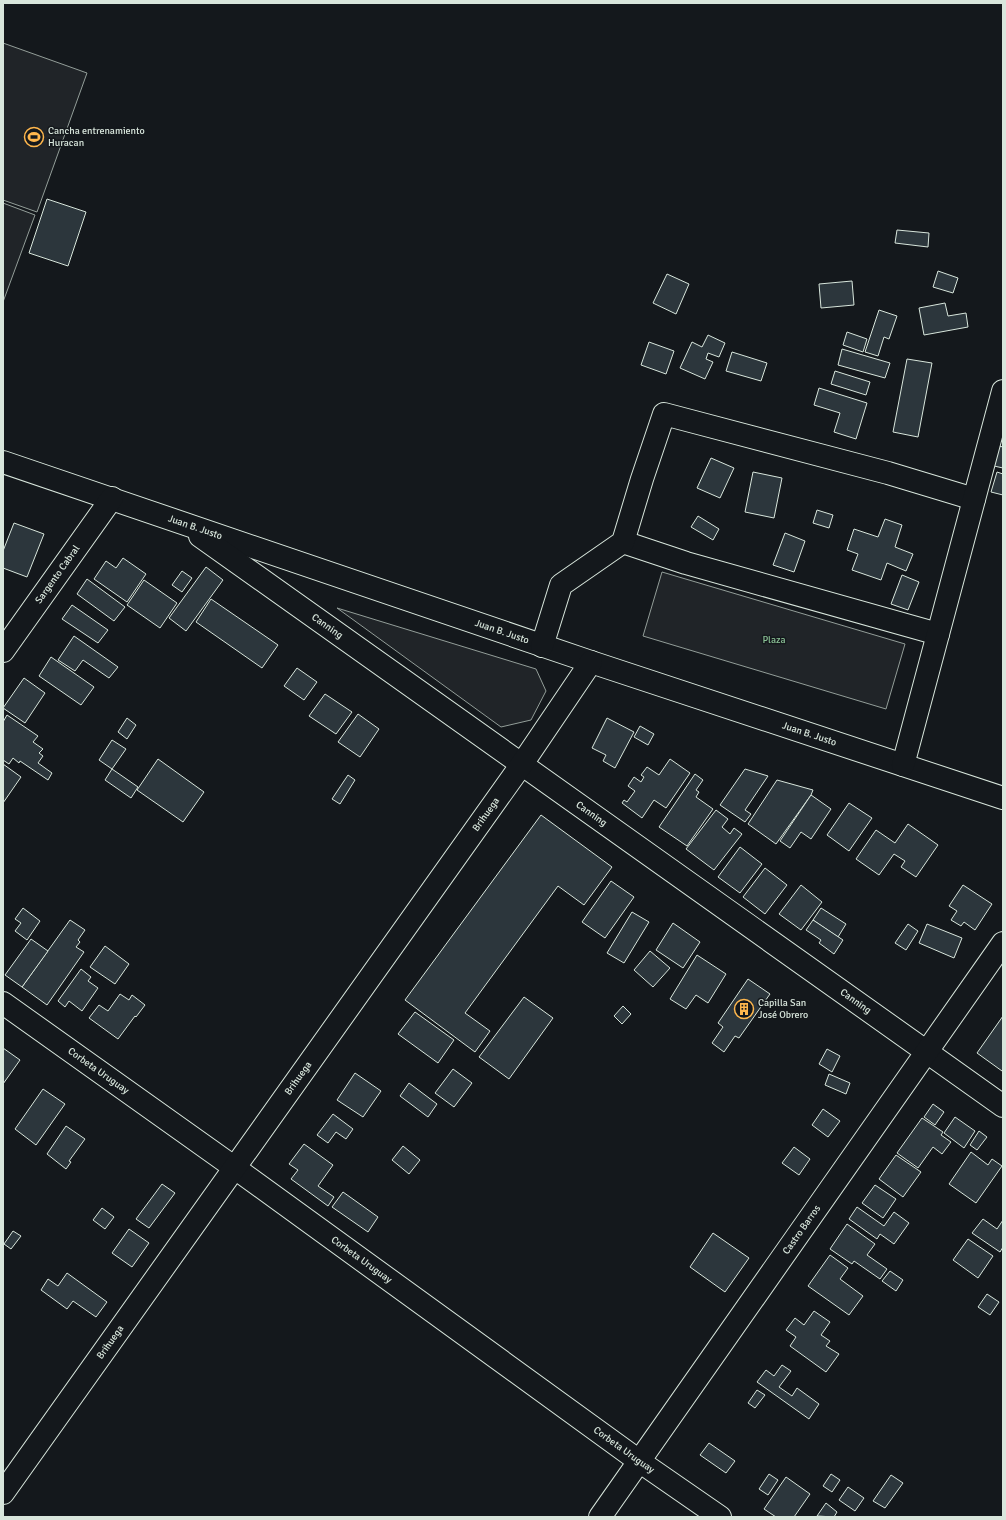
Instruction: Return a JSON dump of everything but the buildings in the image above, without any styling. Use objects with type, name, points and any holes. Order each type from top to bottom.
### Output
[{"type":"street","points":[[903,765],[1003,391]]},
{"type":"street","points":[[542,646],[561,585],[622,542],[664,414],[888,473],[974,499]]},
{"type":"street","name":"Juan B. Justo","points":[[3,462],[542,646],[1003,798]]},
{"type":"street","name":"Sargento Cabral","points":[[3,651],[112,498]]},
{"type":"street","name":"Canning","points":[[180,522],[1003,1106]]},
{"type":"street","points":[[622,542],[686,563],[938,634]]},
{"type":"street","name":"Brihuega","points":[[3,1493],[522,764],[591,662]]},
{"type":"street","name":"Castro Barros","points":[[600,1517],[1003,943]]},
{"type":"street","name":"Corbeta Uruguay","points":[[3,1003],[235,1168],[639,1461],[720,1517]]},
{"type":"green space","name":"Cancha entrenamiento Huracan","points":[[3,43],[87,73],[37,212],[3,200]]},
{"type":"green space","points":[[3,203],[35,215],[3,302]]},
{"type":"green space","name":"Plaza","points":[[662,572],[905,644],[886,709],[643,636]]},
{"type":"green space","points":[[337,608],[536,669],[546,691],[531,720],[501,727]]},
{"type":"place","name":"Cancha entrenamiento Huracan","points":[[34,137]]},
{"type":"place","name":"Capilla San José Obrero","points":[[744,1009]]}]
